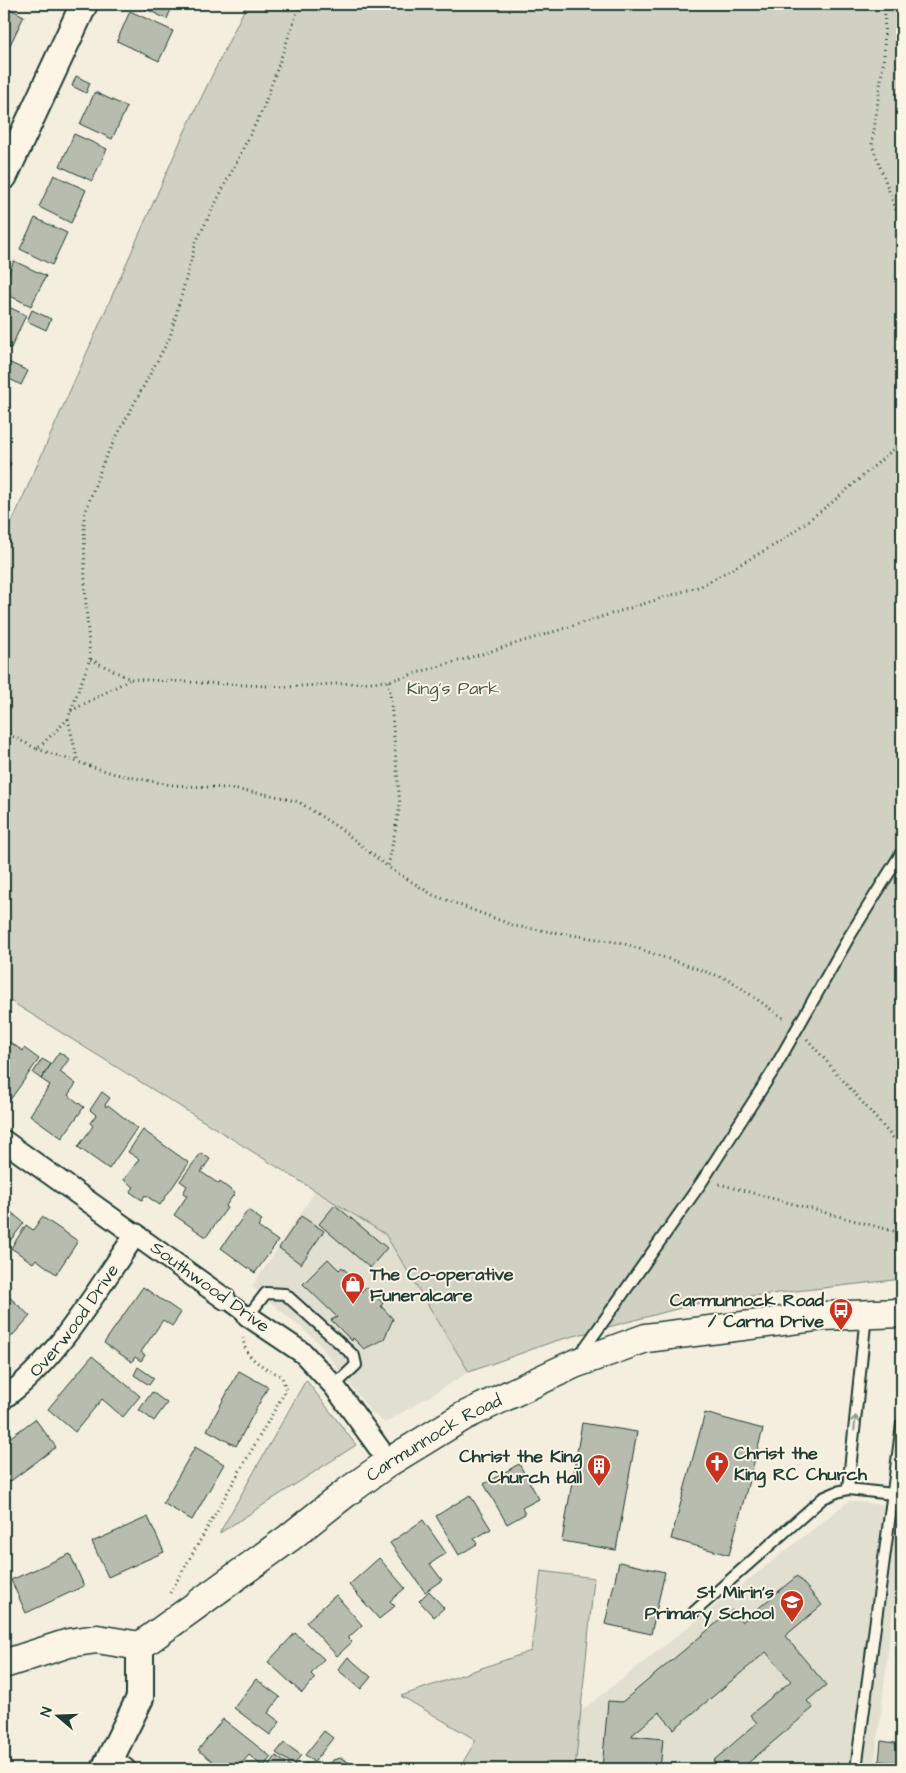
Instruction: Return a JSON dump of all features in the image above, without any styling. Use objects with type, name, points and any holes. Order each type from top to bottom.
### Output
[{"type":"main road","name":"Carmunnock Road","points":[[140,1646],[289,1538],[347,1492],[389,1462],[464,1416],[574,1364],[646,1338],[823,1316],[902,1313]]},
{"type":"main road","points":[[4,1664],[70,1643],[97,1639],[140,1646]]},
{"type":"street","points":[[4,176],[84,4]]},
{"type":"street","name":"Southwood Drive","points":[[4,1141],[136,1234],[225,1300],[303,1353],[334,1386],[389,1462]]},
{"type":"street","name":"Overwood Drive","points":[[4,1398],[14,1391],[55,1350],[136,1234]]},
{"type":"street","points":[[114,1766],[140,1698],[140,1646]]},
{"type":"lane","points":[[574,1364],[703,1180],[773,1071],[849,936],[902,852]]},
{"type":"lane","points":[[248,1316],[266,1294],[285,1294],[354,1356],[356,1365],[334,1386]]},
{"type":"lane","points":[[848,1489],[866,1314]]},
{"type":"lane","points":[[856,1769],[902,1424]]},
{"type":"lane","points":[[694,1612],[823,1498],[848,1489],[893,1494]]},
{"type":"path","points":[[37,748],[68,719],[90,659],[85,590],[84,516],[104,460],[170,337],[196,242],[263,109],[300,4]]},
{"type":"path","points":[[885,4],[884,56],[872,145],[902,226]]},
{"type":"path","points":[[90,659],[130,679],[285,687],[389,681],[500,649],[701,586],[780,542],[835,500],[902,442]]},
{"type":"path","points":[[71,710],[130,679]]},
{"type":"path","points":[[388,867],[400,805],[389,681]]},
{"type":"path","points":[[68,719],[78,762]]},
{"type":"path","points":[[4,732],[37,748],[115,774],[171,785],[225,788],[271,794],[299,802],[342,830],[388,867],[433,895],[515,926],[622,944],[730,980],[798,1028],[902,1148]]},
{"type":"path","points":[[703,1180],[897,1232],[902,1231]]},
{"type":"path","points":[[169,1595],[286,1390],[282,1376],[251,1358],[244,1348],[243,1334],[248,1316]]},
{"type":"shaded area","points":[[316,1190],[385,1234],[469,1372],[385,1423],[371,1412],[316,1340],[252,1287]]},
{"type":"shaded area","name":"St Mirin's Primary School","points":[[849,1501],[902,1507],[902,1535],[874,1769],[516,1769],[516,1762]]},
{"type":"green space","name":"King's Park","points":[[247,4],[902,4],[902,1279],[707,1301],[555,1341],[469,1372],[385,1234],[4,997],[4,540],[185,131]]},
{"type":"green space","points":[[306,1380],[356,1445],[220,1533],[220,1532]]},
{"type":"green space","points":[[541,1571],[594,1578],[575,1769],[459,1769],[476,1740],[401,1696],[531,1651]]},
{"type":"building","points":[[135,4],[173,4],[167,19]]},
{"type":"building","points":[[4,6],[24,16],[9,47],[4,45]]},
{"type":"building","points":[[130,11],[173,31],[159,61],[117,41]]},
{"type":"building","points":[[76,76],[90,83],[86,93],[72,86]]},
{"type":"building","points":[[95,92],[127,107],[112,139],[80,124]]},
{"type":"building","points":[[74,134],[107,149],[92,181],[60,166]]},
{"type":"building","points":[[54,175],[86,190],[71,223],[39,207]]},
{"type":"building","points":[[35,218],[67,233],[52,265],[20,249]]},
{"type":"building","points":[[14,261],[46,276],[31,306],[4,293],[4,283]]},
{"type":"building","points":[[4,305],[26,315],[11,348],[4,345]]},
{"type":"building","points":[[32,310],[51,319],[46,330],[27,321]]},
{"type":"building","points":[[4,357],[7,359],[6,361],[28,371],[21,385],[4,376]]},
{"type":"building","points":[[4,459],[11,463],[4,479]]},
{"type":"building","points":[[8,1041],[23,1051],[24,1048],[39,1059],[10,1100],[4,1096],[4,1047]]},
{"type":"building","points":[[59,1052],[69,1059],[60,1072],[76,1084],[68,1095],[84,1107],[62,1138],[30,1115],[50,1085],[41,1079]]},
{"type":"building","points":[[42,1059],[51,1064],[41,1079],[33,1073]]},
{"type":"building","points":[[102,1092],[110,1098],[105,1105],[106,1107],[108,1105],[137,1128],[109,1169],[78,1147],[93,1126],[90,1123],[96,1115],[90,1110]]},
{"type":"building","points":[[143,1130],[189,1163],[160,1205],[145,1195],[142,1200],[130,1192],[134,1187],[124,1180],[139,1159],[128,1152]]},
{"type":"building","points":[[201,1153],[210,1159],[201,1172],[235,1193],[225,1207],[227,1208],[206,1237],[174,1215],[187,1196],[183,1193],[187,1186],[180,1181]]},
{"type":"building","points":[[335,1205],[387,1248],[370,1268],[319,1224]]},
{"type":"building","points":[[6,1208],[24,1223],[10,1241],[4,1236],[4,1211]]},
{"type":"building","points":[[248,1210],[262,1220],[258,1227],[278,1241],[255,1273],[221,1248]]},
{"type":"building","points":[[301,1216],[324,1231],[301,1264],[279,1248]]},
{"type":"building","points":[[42,1217],[78,1241],[56,1274],[36,1259],[33,1263],[11,1248],[26,1225],[33,1230]]},
{"type":"building","name":"The Co-operative Funeralcare","points":[[328,1259],[339,1270],[342,1267],[349,1274],[346,1277],[352,1283],[356,1278],[363,1284],[358,1289],[361,1292],[366,1287],[383,1303],[381,1306],[393,1319],[384,1339],[364,1349],[353,1338],[352,1341],[331,1320],[337,1317],[303,1284]]},
{"type":"building","points":[[143,1287],[181,1313],[172,1326],[163,1320],[141,1352],[145,1355],[141,1361],[135,1357],[132,1362],[104,1343]]},
{"type":"building","points":[[6,1294],[30,1316],[4,1345],[4,1297]]},
{"type":"building","points":[[92,1356],[140,1396],[123,1417],[102,1399],[75,1432],[48,1409]]},
{"type":"building","points":[[138,1367],[154,1378],[149,1385],[134,1375]]},
{"type":"building","points":[[239,1371],[268,1387],[236,1446],[207,1430]]},
{"type":"building","points":[[152,1392],[167,1403],[154,1421],[139,1410]]},
{"type":"building","name":"Christ the King RC Church","points":[[705,1413],[763,1429],[729,1555],[671,1539]]},
{"type":"building","points":[[35,1419],[56,1447],[4,1486],[4,1442]]},
{"type":"building","name":"Christ the King Church Hall","points":[[582,1423],[637,1432],[616,1550],[562,1541]]},
{"type":"building","points":[[195,1447],[224,1464],[192,1520],[163,1503]]},
{"type":"building","points":[[519,1464],[539,1499],[522,1508],[525,1514],[507,1524],[484,1484]]},
{"type":"building","points":[[470,1495],[491,1529],[474,1539],[477,1544],[459,1555],[436,1516]]},
{"type":"building","points":[[148,1517],[164,1552],[108,1577],[92,1542]]},
{"type":"building","points":[[423,1520],[446,1553],[430,1564],[442,1580],[425,1592],[390,1543]]},
{"type":"building","points":[[70,1554],[84,1586],[26,1613],[11,1580]]},
{"type":"building","points":[[379,1558],[405,1588],[390,1601],[395,1606],[379,1619],[349,1585]]},
{"type":"building","points":[[619,1562],[665,1572],[651,1634],[605,1624]]},
{"type":"building","points":[[797,1576],[822,1605],[785,1636],[826,1685],[807,1701],[813,1708],[741,1769],[720,1769],[713,1761],[757,1723],[750,1715],[791,1681],[766,1652],[674,1729],[659,1712],[632,1735],[663,1739],[660,1769],[602,1769],[608,1701],[622,1702],[732,1610],[742,1622]]},
{"type":"building","points":[[429,1591],[444,1608],[434,1617],[419,1601]]},
{"type":"building","points":[[336,1595],[362,1625],[348,1638],[352,1642],[337,1656],[306,1622]]},
{"type":"building","points":[[295,1633],[324,1659],[311,1674],[315,1678],[302,1693],[268,1662]]},
{"type":"building","points":[[348,1657],[371,1677],[361,1689],[338,1670]]},
{"type":"building","points":[[256,1679],[280,1697],[268,1713],[280,1722],[270,1735],[234,1708]]},
{"type":"building","points":[[223,1719],[271,1757],[263,1767],[249,1755],[237,1769],[223,1769],[198,1750]]},
{"type":"building","points":[[324,1731],[333,1738],[314,1762],[305,1755]]},
{"type":"building","points":[[881,1741],[902,1744],[901,1763],[879,1761]]},
{"type":"building","points":[[284,1743],[301,1755],[294,1765],[276,1753]]},
{"type":"building","points":[[276,1756],[292,1767],[290,1769],[267,1769]]},
{"type":"building","points":[[341,1758],[350,1763],[349,1769],[327,1769],[333,1760]]},
{"type":"building","points":[[306,1763],[316,1769],[303,1769]]},
{"type":"place","name":"The Co-operative Funeralcare","points":[[353,1305]]},
{"type":"place","name":"Carmunnock Road / Carna Drive","points":[[841,1331]]},
{"type":"place","name":"Christ the King RC Church","points":[[717,1484]]},
{"type":"place","name":"Christ the King Church Hall","points":[[599,1487]]},
{"type":"place","name":"St Mirin's Primary School","points":[[792,1623]]}]
